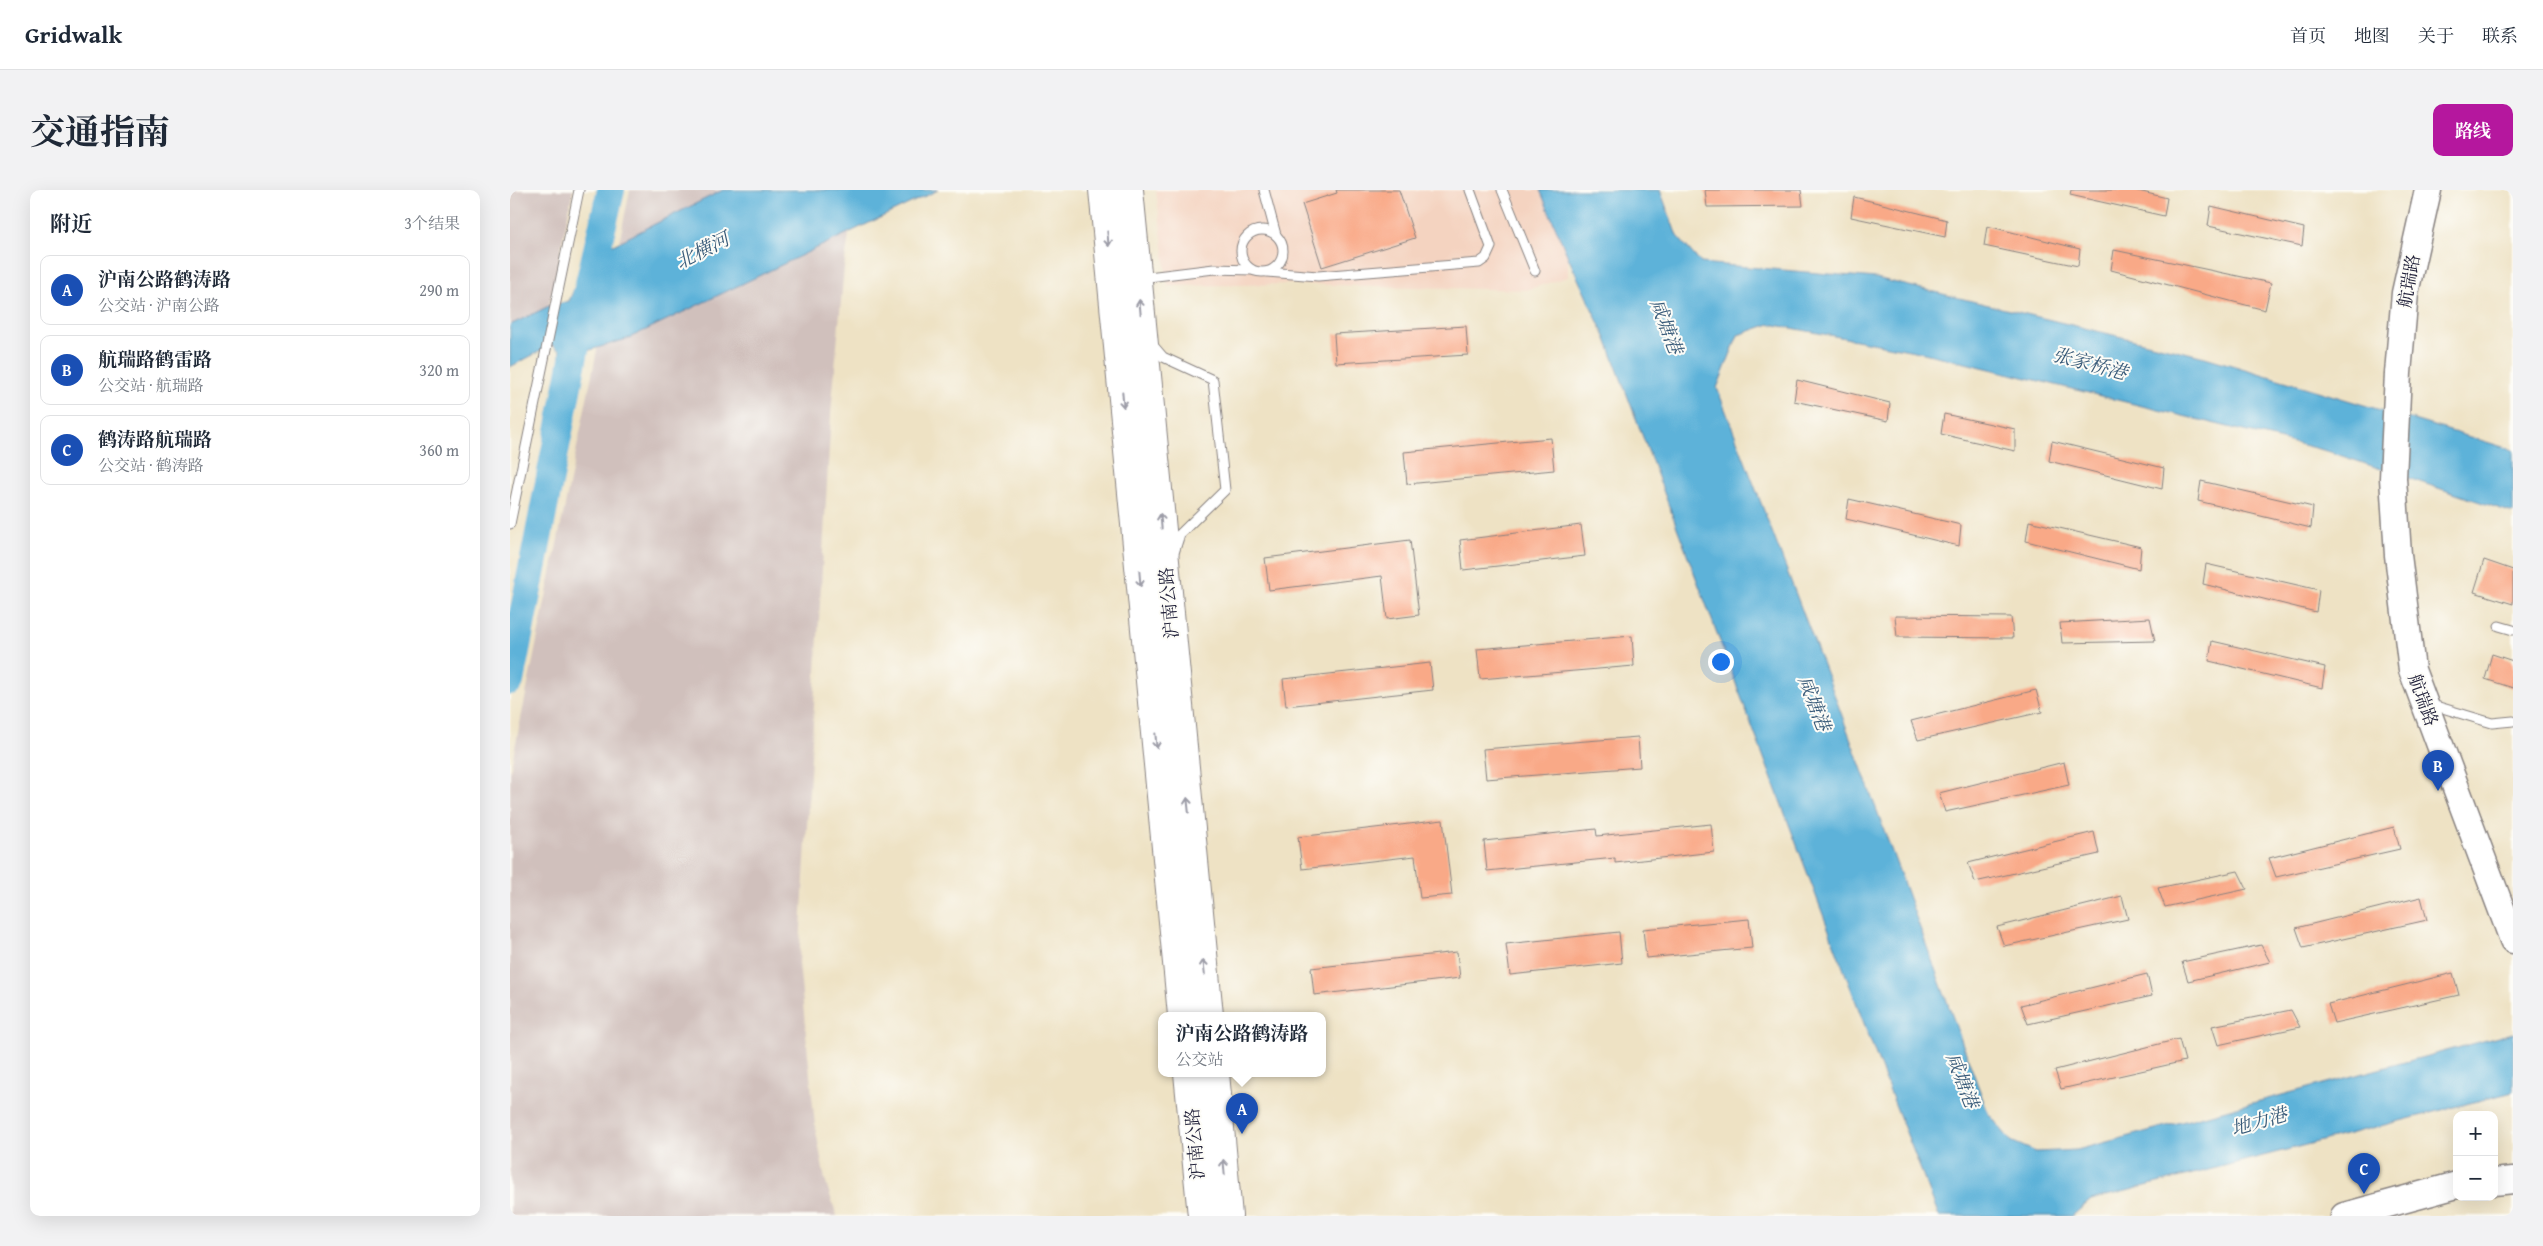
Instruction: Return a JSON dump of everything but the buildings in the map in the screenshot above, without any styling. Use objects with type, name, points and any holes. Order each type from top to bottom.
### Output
[{"type":"main road","name":"沪南公路","points":[[1103,190],[1182,1012]]},
{"type":"main road","name":"沪南公路","points":[[1129,190],[1209,1012]]},
{"type":"main road","name":"沪南公路","points":[[1188,1077],[1202,1216]]},
{"type":"main road","name":"沪南公路","points":[[1215,1077],[1228,1216]]},
{"type":"street","name":"航瑞路","points":[[2428,190],[2404,293],[2393,478],[2398,555],[2412,670],[2513,940]]},
{"type":"street","points":[[2498,1182],[2513,1180]]},
{"type":"street","points":[[2344,1216],[2453,1186]]},
{"type":"lane","points":[[510,524],[579,190]]},
{"type":"lane","points":[[1264,190],[1276,235],[1283,246],[1282,260],[1273,270],[1266,272]]},
{"type":"lane","points":[[1138,279],[1214,269],[1252,270],[1318,276],[1479,263],[1486,258],[1491,247],[1470,190]]},
{"type":"lane","points":[[1502,190],[1535,271]]},
{"type":"lane","points":[[1252,270],[1242,260],[1241,252],[1245,239],[1256,231],[1263,230],[1276,235]]},
{"type":"lane","points":[[1143,334],[1163,356],[1213,380],[1225,490],[1180,534],[1167,583]]},
{"type":"lane","points":[[2499,626],[2513,630]]},
{"type":"lane","points":[[2424,702],[2492,723],[2513,721]]},
{"type":"shaded area","points":[[510,190],[573,190],[549,306],[510,325]]},
{"type":"shaded area","points":[[630,190],[856,190],[844,267],[831,414],[799,963],[815,1126],[825,1180],[837,1216],[510,1216],[510,772]]},
{"type":"shaded area","points":[[1156,190],[1540,190],[1568,257],[1568,277],[1526,290],[1295,284],[1168,286]]},
{"type":"water","name":"北横河","points":[[723,190],[938,190],[627,339],[560,359],[560,351],[552,345],[510,367],[510,325],[549,306],[569,301],[587,258]]},
{"type":"water","points":[[1540,190],[1660,190],[1677,236],[1701,263],[1876,278],[2205,357],[2513,450],[2513,513],[2327,451],[1920,352],[1770,324],[1738,335],[1717,388],[1830,683],[1988,1113],[2011,1141],[2036,1152],[2077,1150],[2513,1033],[2513,1092],[2091,1200],[2072,1216],[1939,1216],[1885,1079],[1606,339],[1568,257]]},
{"type":"waterway","points":[[510,681],[583,309],[611,190]]},
{"type":"place","name":"航瑞路鹤雷路","points":[[2438,791]]},
{"type":"place","name":"沪南公路鹤涛路","points":[[1242,1134]]},
{"type":"place","name":"鹤涛路航瑞路","points":[[2364,1194]]},
{"type":"water label","name":"咸塘港","points":[[1667,326]]},
{"type":"water label","name":"张家桥港","points":[[2090,363]]},
{"type":"water label","name":"咸塘港","points":[[1815,703]]},
{"type":"water label","name":"咸塘港","points":[[1963,1080]]},
{"type":"water label","name":"地力港","points":[[2259,1121]]}]
